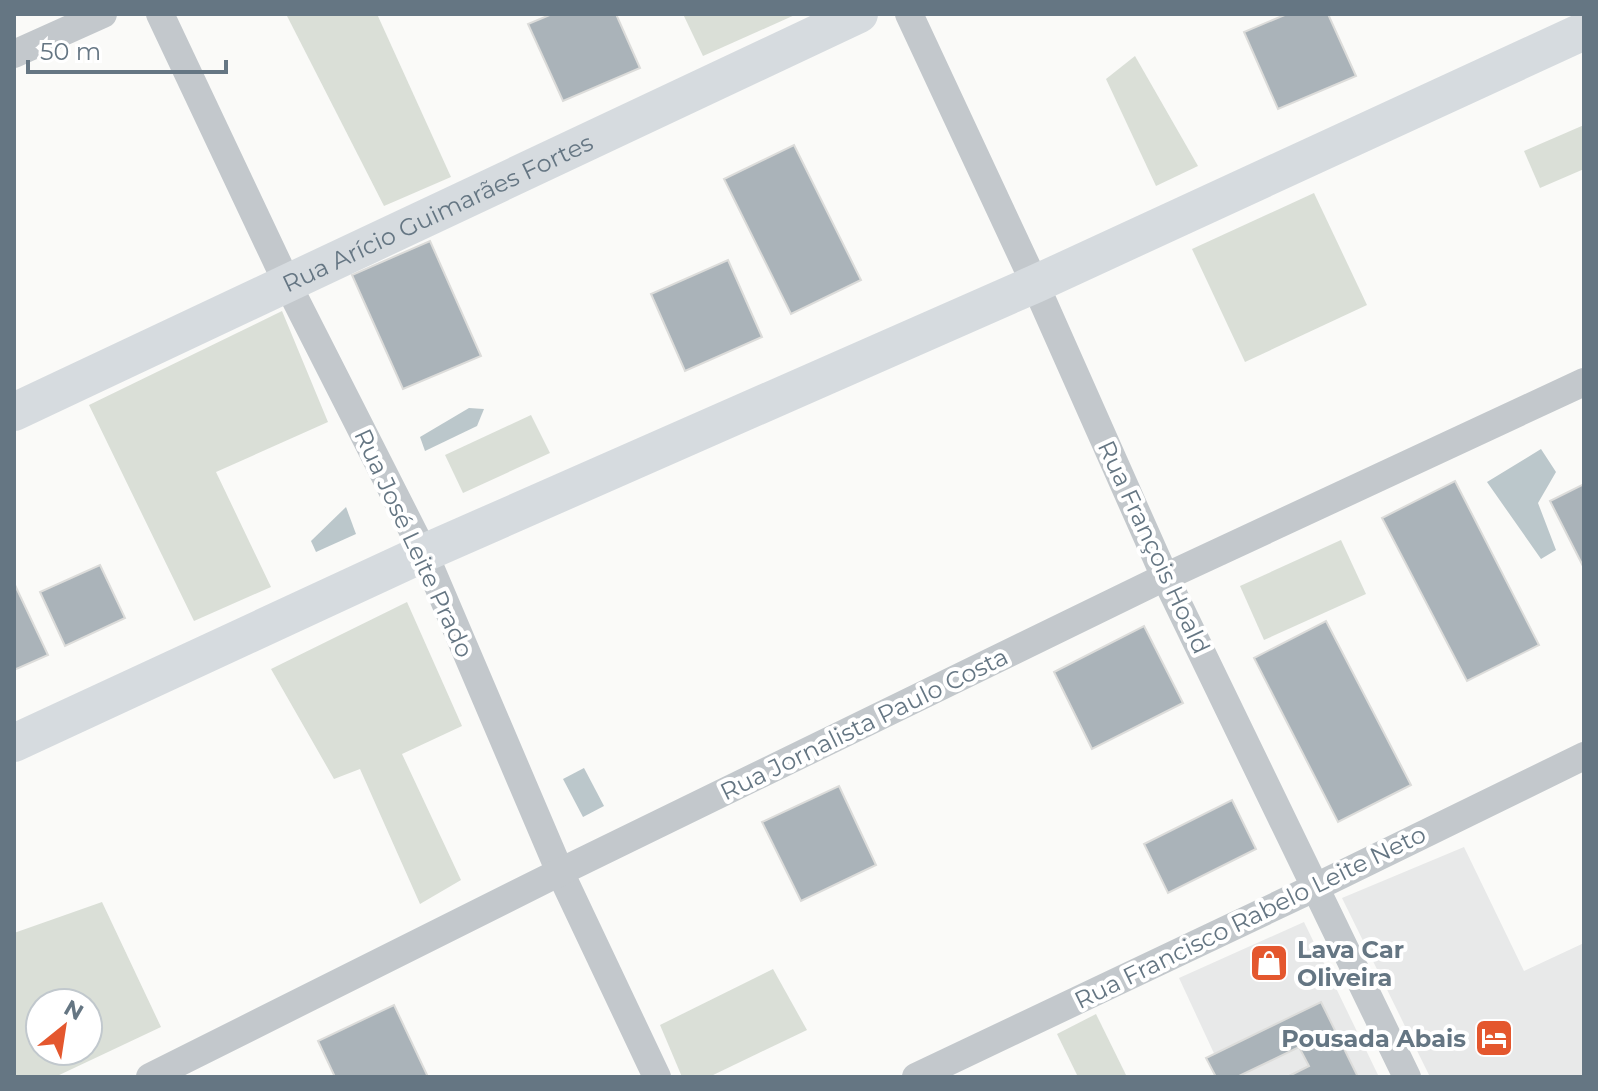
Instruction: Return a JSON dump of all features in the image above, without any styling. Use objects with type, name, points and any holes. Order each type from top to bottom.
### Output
[{"type":"street","points":[[14,54],[103,14]]},
{"type":"street","name":"Rua José Leite Prado","points":[[160,14],[287,283],[424,553],[560,872],[657,1077]]},
{"type":"street","name":"Rua Arício Guimarães Fortes","points":[[14,412],[859,14]]},
{"type":"street","name":"Rua François Hoald","points":[[909,14],[1035,284],[1165,577],[1407,1077]]},
{"type":"street","points":[[14,743],[424,553],[1035,284],[1584,31]]},
{"type":"street","name":"Rua Jornalista Paulo Costa","points":[[150,1077],[560,872],[1165,577],[1584,382]]},
{"type":"street","name":"Rua Francisco Rabelo Leite Neto","points":[[916,1077],[1584,756]]},
{"type":"shaded area","points":[[286,14],[377,14],[451,177],[384,206]]},
{"type":"shaded area","points":[[683,14],[797,14],[703,56]]},
{"type":"shaded area","points":[[1135,56],[1198,166],[1156,186],[1106,79]]},
{"type":"shaded area","points":[[1584,125],[1584,169],[1540,188],[1524,151]]},
{"type":"shaded area","points":[[1314,193],[1367,305],[1245,362],[1192,249]]},
{"type":"shaded area","points":[[282,311],[328,422],[216,472],[271,587],[194,621],[89,405]]},
{"type":"shaded area","points":[[469,408],[484,409],[477,426],[425,451],[420,437]]},
{"type":"shaded area","points":[[531,415],[550,453],[463,493],[445,455]]},
{"type":"shaded area","points":[[1541,449],[1556,472],[1538,503],[1556,550],[1541,559],[1487,482]]},
{"type":"shaded area","points":[[346,507],[356,534],[316,552],[311,541]]},
{"type":"shaded area","points":[[1341,540],[1366,594],[1264,640],[1240,586]]},
{"type":"shaded area","points":[[407,602],[462,726],[402,754],[461,880],[420,904],[360,769],[334,779],[271,669]]},
{"type":"shaded area","points":[[584,768],[604,806],[583,817],[563,779]]},
{"type":"shaded area","points":[[1464,847],[1524,971],[1584,943],[1584,1077],[1430,1077],[1342,898]]},
{"type":"shaded area","points":[[102,902],[161,1027],[104,1054],[104,987],[24,987],[24,1067],[76,1067],[55,1077],[14,1077],[14,933]]},
{"type":"shaded area","points":[[1304,922],[1379,1077],[1225,1077],[1179,978]]},
{"type":"shaded area","points":[[773,969],[807,1030],[709,1077],[682,1077],[660,1025]]},
{"type":"shaded area","points":[[1096,1014],[1127,1077],[1078,1077],[1057,1034]]},
{"type":"building","points":[[552,14],[616,14],[640,68],[563,101],[528,24]]},
{"type":"building","points":[[1287,14],[1328,14],[1356,76],[1278,109],[1244,32]]},
{"type":"building","points":[[794,145],[861,280],[791,314],[724,179]]},
{"type":"building","points":[[430,241],[481,356],[403,389],[352,275]]},
{"type":"building","points":[[728,260],[762,337],[685,371],[651,294]]},
{"type":"building","points":[[1455,481],[1539,645],[1467,681],[1382,518]]},
{"type":"building","points":[[1584,484],[1584,568],[1550,501]]},
{"type":"building","points":[[100,565],[125,618],[65,646],[40,592]]},
{"type":"building","points":[[14,583],[48,655],[14,670]]},
{"type":"building","points":[[1326,621],[1411,785],[1338,822],[1254,658]]},
{"type":"building","points":[[1144,626],[1183,703],[1092,749],[1054,672]]},
{"type":"building","points":[[839,786],[876,865],[801,901],[762,822]]},
{"type":"building","points":[[1232,800],[1256,849],[1168,893],[1144,844]]},
{"type":"building","points":[[1321,1002],[1358,1077],[1287,1077],[1309,1066],[1299,1047],[1237,1077],[1216,1077],[1206,1058]]},
{"type":"building","points":[[394,1005],[428,1077],[335,1077],[318,1041]]},
{"type":"place","name":"Lava Car Oliveira","points":[[1269,963]]},
{"type":"place","name":"Pousada Abais","points":[[1494,1038]]}]
